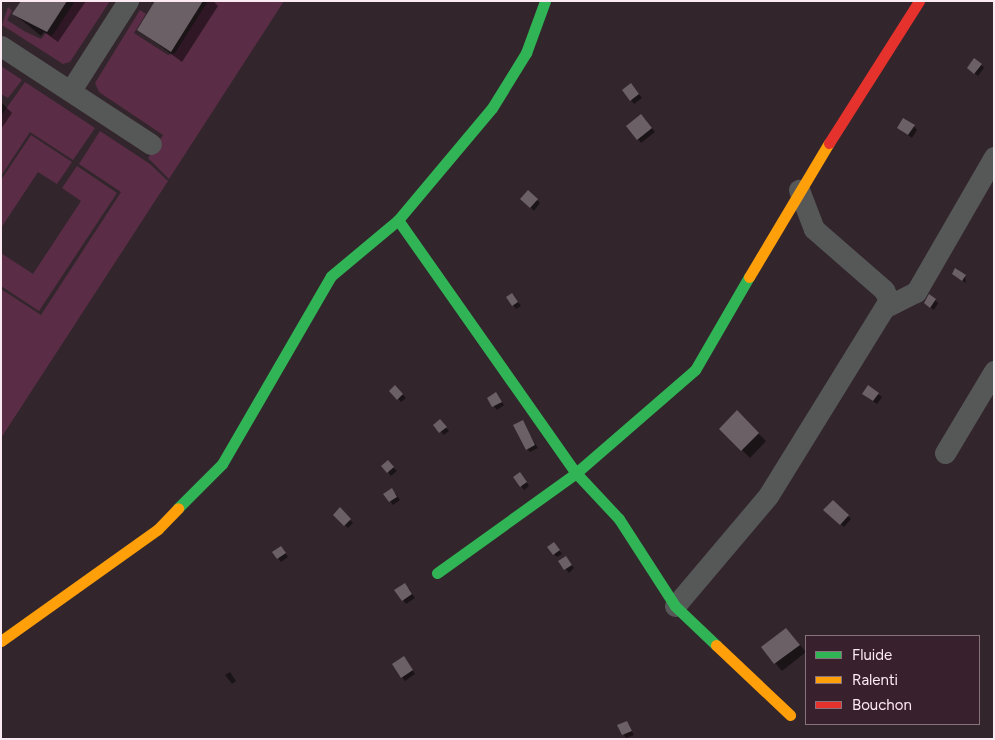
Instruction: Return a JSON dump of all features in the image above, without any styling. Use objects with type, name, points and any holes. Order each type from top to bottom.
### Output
[{"type":"street","points":[[70,90],[128,1]]},
{"type":"street","points":[[1,641],[158,529],[222,464],[331,276],[398,220],[492,108],[526,53],[545,1]]},
{"type":"street","points":[[437,573],[576,473],[695,370],[798,190],[919,1]]},
{"type":"street","points":[[1,46],[151,144]]},
{"type":"street","points":[[886,307],[916,292],[994,157]]},
{"type":"street","points":[[675,606],[768,496],[889,300],[884,290],[814,229],[798,190]]},
{"type":"street","points":[[398,220],[576,473],[619,519],[675,606],[790,715]]},
{"type":"street","points":[[945,453],[994,371]]},
{"type":"shaded area","points":[[75,1],[110,1],[70,62],[63,64],[2,25],[8,7],[12,11],[7,20],[41,39],[46,33],[52,36]]},
{"type":"shaded area","points":[[208,1],[284,1],[169,179],[148,158],[163,135],[99,92],[95,83],[140,10],[146,14],[134,33],[168,55],[175,53]]},
{"type":"shaded area","points":[[1,66],[22,80],[8,98],[1,94]]},
{"type":"shaded area","points":[[25,82],[95,128],[73,160],[30,132],[1,176],[1,116]]},
{"type":"shaded area","points":[[100,131],[150,164],[168,181],[1,438],[1,289],[41,315],[121,192],[79,164]]},
{"type":"shaded area","points":[[31,135],[72,162],[57,184],[38,172],[1,228],[1,180]]},
{"type":"shaded area","points":[[77,166],[117,193],[39,311],[1,286],[1,253],[33,274],[81,201],[62,188]]},
{"type":"building","points":[[21,1],[67,1],[47,32],[12,14]]},
{"type":"building","points":[[155,1],[203,1],[171,52],[137,30]]},
{"type":"building","points":[[974,58],[982,64],[974,74],[967,68]]},
{"type":"building","points":[[631,83],[639,94],[630,101],[622,90]]},
{"type":"building","points":[[641,114],[652,128],[637,140],[626,126]]},
{"type":"building","points":[[903,118],[915,125],[908,135],[897,128]]},
{"type":"building","points":[[528,190],[538,199],[530,208],[520,199]]},
{"type":"building","points":[[955,268],[966,275],[962,281],[952,274]]},
{"type":"building","points":[[512,293],[518,302],[512,306],[506,297]]},
{"type":"building","points":[[929,294],[936,299],[930,308],[924,303]]},
{"type":"building","points":[[395,385],[403,394],[397,400],[389,391]]},
{"type":"building","points":[[868,385],[879,393],[873,401],[862,394]]},
{"type":"building","points":[[496,392],[502,402],[492,407],[487,398]]},
{"type":"building","points":[[737,410],[759,433],[741,451],[719,429]]},
{"type":"building","points":[[440,419],[447,427],[439,433],[433,425]]},
{"type":"building","points":[[523,420],[535,445],[526,450],[513,425]]},
{"type":"building","points":[[388,460],[394,467],[387,473],[381,466]]},
{"type":"building","points":[[520,472],[527,482],[520,487],[513,477]]},
{"type":"building","points":[[392,488],[397,497],[389,502],[383,494]]},
{"type":"building","points":[[833,500],[849,515],[840,525],[823,510]]},
{"type":"building","points":[[340,507],[351,519],[344,526],[333,515]]},
{"type":"building","points":[[554,542],[560,550],[553,555],[547,547]]},
{"type":"building","points":[[281,546],[286,553],[277,559],[272,552]]},
{"type":"building","points":[[566,556],[572,565],[564,570],[558,561]]},
{"type":"building","points":[[405,583],[412,594],[402,601],[394,590]]},
{"type":"building","points":[[786,628],[800,645],[774,664],[761,647]]},
{"type":"building","points":[[404,656],[413,670],[401,678],[392,664]]},
{"type":"building","points":[[627,721],[632,731],[622,735],[617,725]]},
{"type":"traffic: fast","points":[[178,508],[222,464],[331,276],[398,220],[492,108],[526,53],[545,1]]},
{"type":"traffic: fast","points":[[398,220],[576,473],[619,519],[675,606],[716,645]]},
{"type":"traffic: fast","points":[[437,573],[576,473],[695,370],[749,277]]},
{"type":"traffic: slow","points":[[749,277],[829,143]]},
{"type":"traffic: slow","points":[[1,641],[158,529],[178,508]]},
{"type":"traffic: slow","points":[[716,645],[790,715]]},
{"type":"traffic: jam","points":[[829,143],[919,1]]}]
